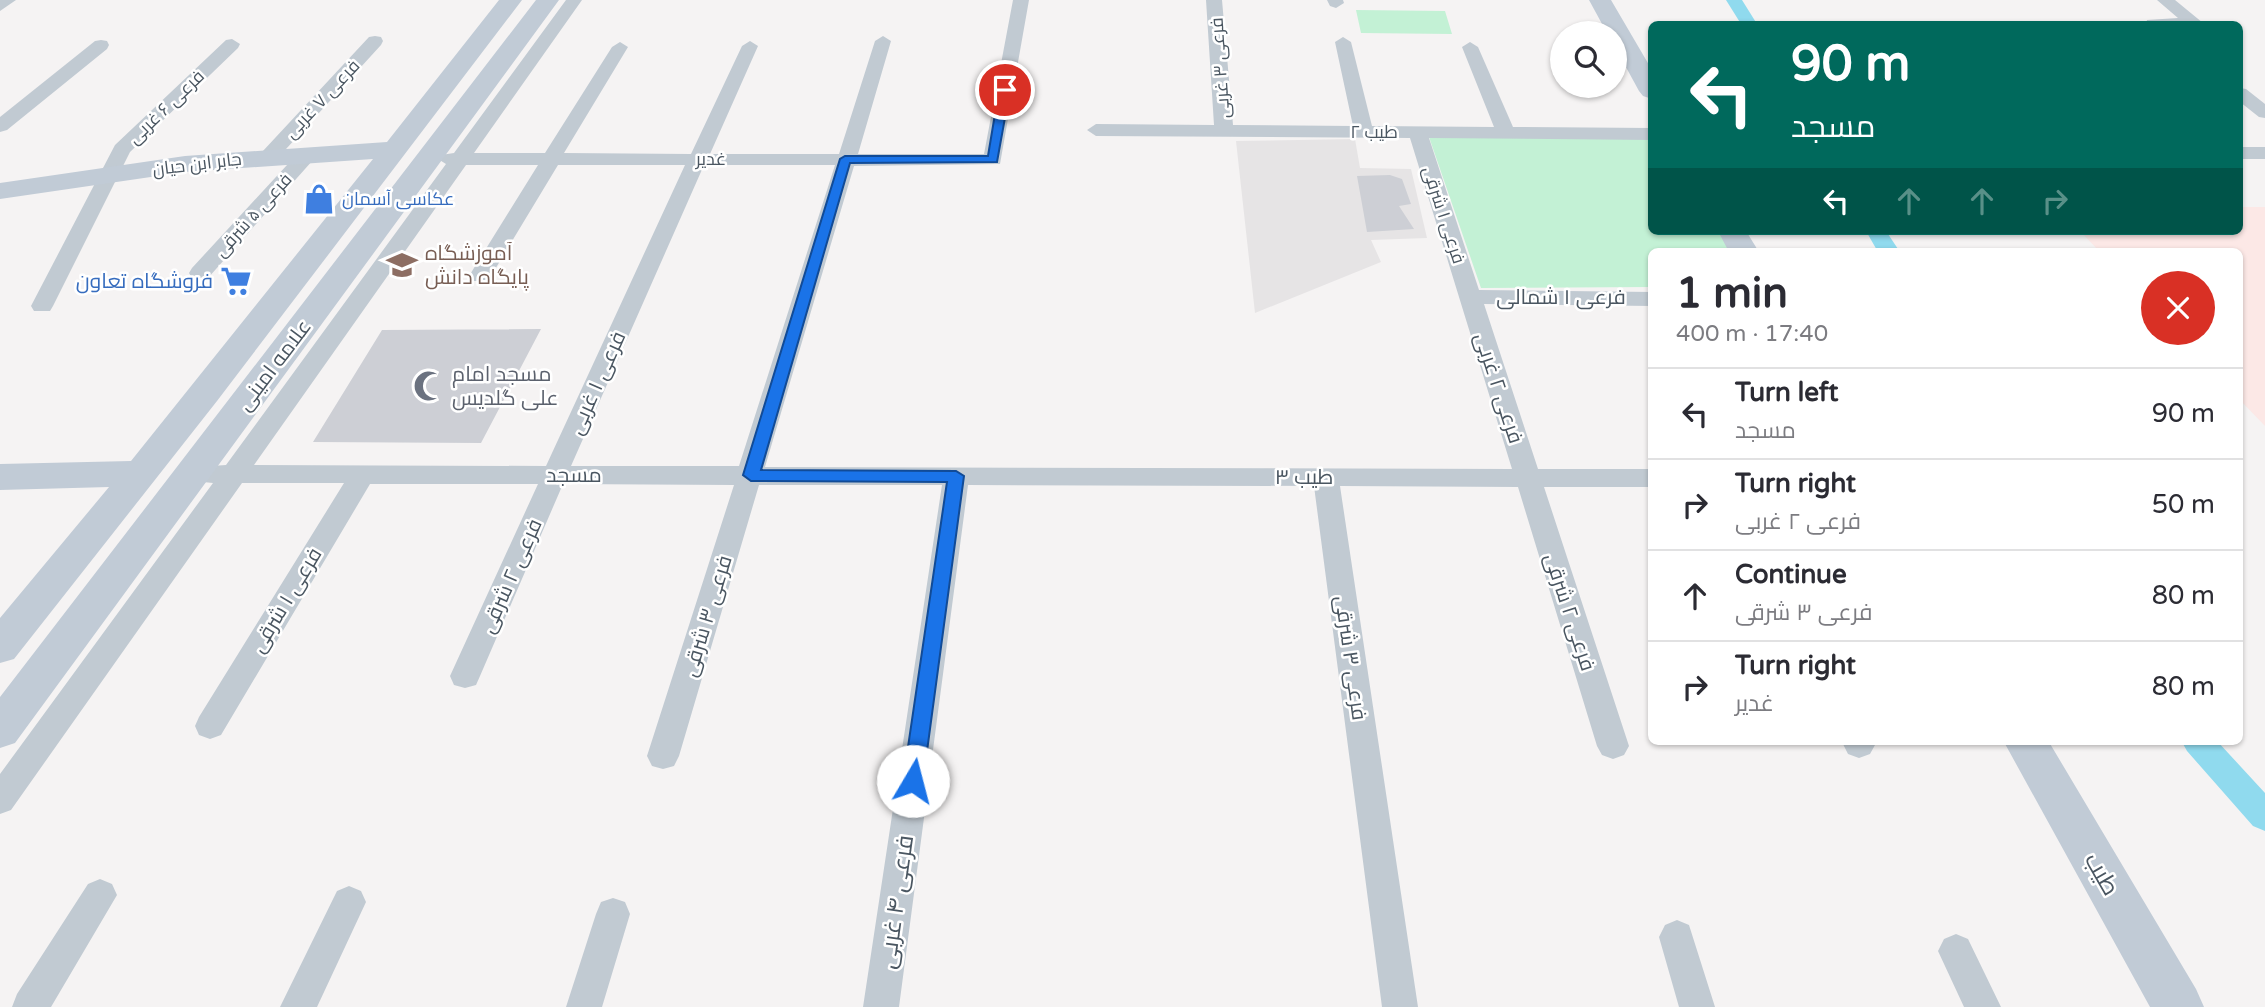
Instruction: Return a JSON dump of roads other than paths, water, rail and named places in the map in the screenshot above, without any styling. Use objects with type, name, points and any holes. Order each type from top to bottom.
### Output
[{"type":"main road","name":"علامه امینی","points":[[0,647],[511,0]]},
{"type":"main road","name":"علامه امینی","points":[[0,730],[192,474],[444,159],[548,0]]},
{"type":"main road","points":[[1600,0],[1648,84]]},
{"type":"main road","name":"جابر ابن حیان","points":[[0,191],[269,156],[395,149]]},
{"type":"main road","points":[[0,477],[140,473]]},
{"type":"main road","name":"طیب","points":[[2028,745],[2178,1007]]},
{"type":"street","points":[[0,6],[8,0]]},
{"type":"street","points":[[0,800],[234,474],[444,159],[574,0]]},
{"type":"street","name":"غدیر","points":[[444,159],[993,159],[1021,0]]},
{"type":"street","points":[[2165,0],[2192,21]]},
{"type":"street","name":"فرعی ۳ غربی","points":[[1215,3],[1224,131]]},
{"type":"street","name":"فرعی ۷ غربی","points":[[269,156],[375,41]]},
{"type":"street","points":[[751,475],[883,41]]},
{"type":"street","points":[[1343,42],[1364,132]]},
{"type":"street","points":[[0,125],[101,44]]},
{"type":"street","name":"فرعی ۶ غربی","points":[[42,306],[121,149],[232,44]]},
{"type":"street","points":[[698,159],[750,46]]},
{"type":"street","points":[[480,276],[620,47]]},
{"type":"street","points":[[1470,47],[1506,133]]},
{"type":"street","points":[[2243,95],[2265,113]]},
{"type":"street","name":"طیب ۲","points":[[1096,130],[1648,134]]},
{"type":"street","name":"فرعی ۱ شرقی","points":[[1418,132],[1471,297]]},
{"type":"street","points":[[2243,153],[2265,153]]},
{"type":"street","name":"فرعی ۵ شرقی","points":[[200,273],[306,156]]},
{"type":"street","name":"فرعی ۱ غربی","points":[[556,475],[698,159]]},
{"type":"street","name":"فرعی ۱ شمالی","points":[[1471,297],[1648,298]]},
{"type":"street","name":"فرعی ۲ غربی","points":[[1471,297],[1528,478]]},
{"type":"street","name":"مسجد","points":[[192,474],[956,476]]},
{"type":"street","name":"فرعی ۱ شرقی","points":[[210,726],[362,474]]},
{"type":"street","name":"فرعی ۲ شرقی","points":[[465,676],[556,475]]},
{"type":"street","name":"فرعی ۳ شرقی","points":[[663,756],[751,475]]},
{"type":"street","name":"طیب ۳","points":[[956,476],[1648,478]]},
{"type":"street","name":"فرعی ۴ غربی","points":[[881,1007],[956,476]]},
{"type":"street","name":"فرعی ۳ شرقی","points":[[1326,477],[1376,839]]},
{"type":"street","name":"فرعی ۲ شرقی","points":[[1528,478],[1612,746]]},
{"type":"street","points":[[1376,839],[1400,1007]]},
{"type":"street","points":[[30,1007],[100,895]]},
{"type":"street","points":[[298,1007],[349,902]]},
{"type":"street","points":[[584,1007],[613,914]]},
{"type":"street","points":[[1677,937],[1697,1007]]},
{"type":"street","points":[[1955,951],[1983,1007]]},
{"type":"waterway","points":[[1734,0],[1747,21]]},
{"type":"waterway","points":[[1878,235],[1887,248]]},
{"type":"waterway","points":[[2201,745],[2265,816]]},
{"type":"place","name":"عکاسی آسمان","points":[[319,199]]},
{"type":"place","name":"آموزشگاه پایگاه دانش","points":[[402,265]]},
{"type":"place","name":"فروشگاه تعاون","points":[[236,281]]},
{"type":"place","name":"مسجد امام علی گلدیس","points":[[429,386]]}]
